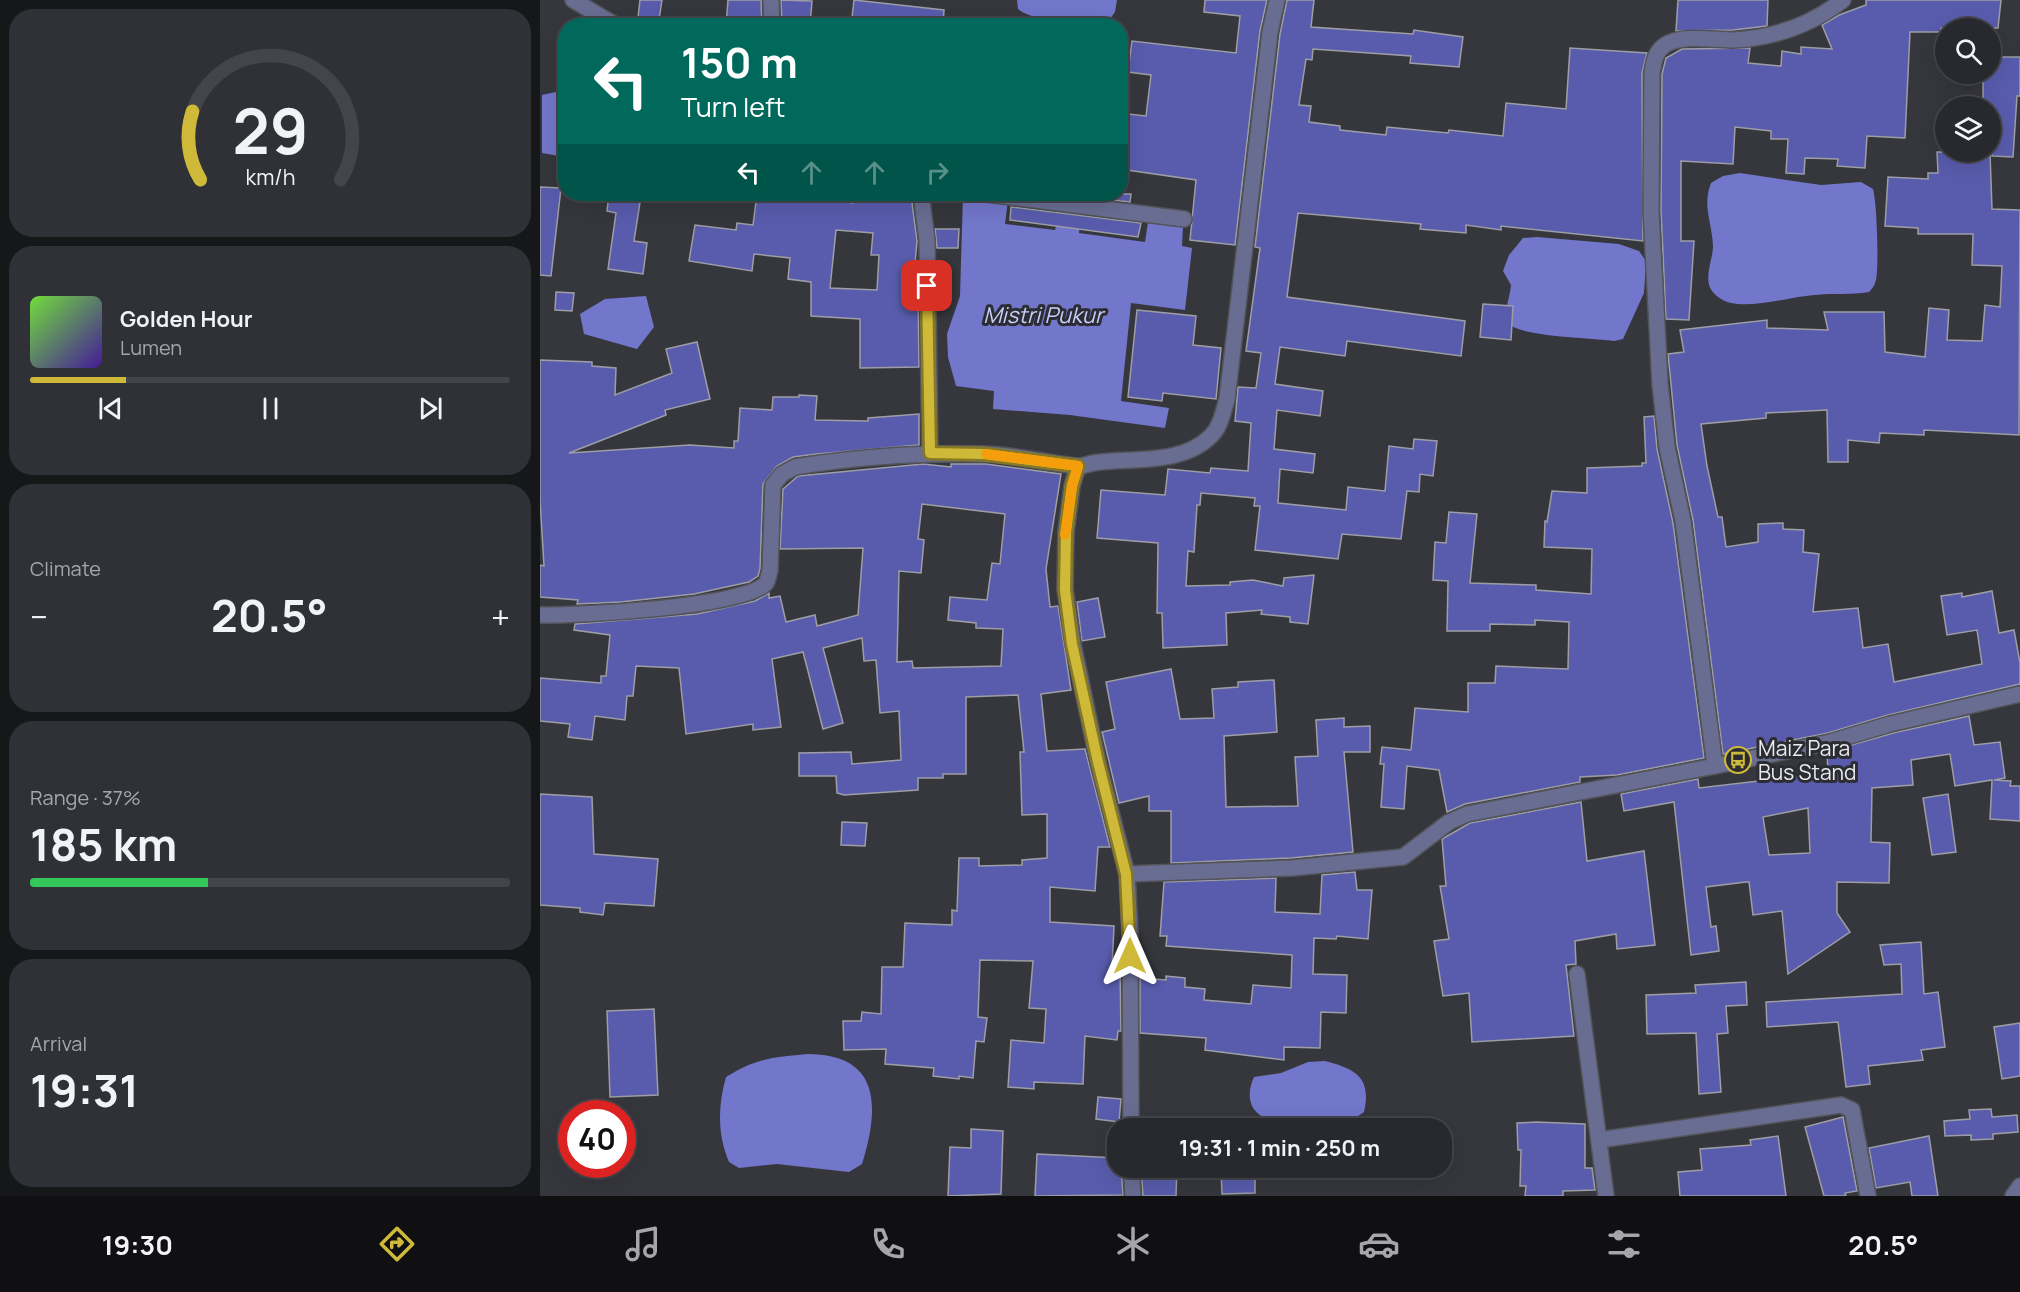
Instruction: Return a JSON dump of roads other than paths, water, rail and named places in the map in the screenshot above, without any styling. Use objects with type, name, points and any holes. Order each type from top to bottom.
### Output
[{"type":"street","points":[[573,0],[603,18]]},
{"type":"street","points":[[771,0],[772,18]]},
{"type":"street","points":[[540,615],[690,606],[718,602],[755,591],[766,583],[770,570],[773,485],[782,474],[795,467],[930,453],[984,454],[1078,466],[1146,460],[1179,453],[1195,447],[1211,436],[1221,421],[1228,389],[1269,32],[1277,0]]},
{"type":"street","points":[[1714,766],[1683,521],[1667,447],[1660,384],[1651,211],[1652,72],[1656,54],[1666,44],[1685,40],[1736,40],[1785,32],[1808,24],[1844,0]]},
{"type":"street","points":[[922,201],[927,240],[930,453]]},
{"type":"street","points":[[1042,201],[1184,219]]},
{"type":"street","points":[[1078,466],[1072,486],[1066,532],[1065,590],[1072,644],[1126,874],[1130,932],[1131,1118]]},
{"type":"street","points":[[1126,874],[1292,868],[1403,857],[1449,822],[1467,814],[1830,742],[1890,724],[2020,694]]},
{"type":"street","points":[[1577,974],[1606,1196]]},
{"type":"street","points":[[1599,1140],[1841,1105],[1852,1110],[1868,1196]]},
{"type":"street","points":[[1131,1178],[1132,1196]]},
{"type":"street","points":[[2013,1196],[2020,1186]]},
{"type":"water","points":[[1017,0],[1117,0],[1115,12],[1111,18],[1038,18],[1018,9]]},
{"type":"water","points":[[558,92],[558,156],[542,153],[542,95]]},
{"type":"water","points":[[1740,173],[1821,185],[1861,182],[1873,189],[1877,262],[1876,280],[1870,291],[1814,295],[1750,304],[1731,303],[1716,295],[1709,286],[1708,280],[1713,246],[1707,207],[1708,191],[1711,183],[1723,176]]},
{"type":"water","name":"Mistri Pukur","points":[[963,201],[1008,201],[1005,224],[1055,230],[1060,209],[1081,212],[1079,233],[1145,242],[1148,222],[1183,227],[1182,246],[1192,248],[1185,310],[1131,303],[1121,401],[1169,408],[1165,428],[1070,415],[993,409],[994,391],[956,386],[948,357],[947,334],[960,296]]},
{"type":"water","points":[[1537,237],[1619,244],[1639,251],[1646,261],[1644,293],[1623,339],[1614,341],[1539,334],[1514,327],[1508,322],[1507,308],[1511,285],[1503,271],[1509,255],[1523,238]]},
{"type":"water","points":[[646,296],[654,327],[637,349],[584,334],[580,314],[605,299]]},
{"type":"water","points":[[809,1054],[833,1057],[850,1064],[862,1075],[869,1089],[872,1105],[871,1124],[862,1164],[849,1172],[777,1164],[739,1168],[729,1162],[722,1141],[720,1120],[721,1098],[726,1077],[756,1062]]},
{"type":"water","points":[[1325,1061],[1345,1067],[1359,1076],[1366,1090],[1364,1112],[1355,1118],[1267,1118],[1260,1115],[1253,1107],[1250,1098],[1254,1077],[1281,1073],[1308,1062]]},
{"type":"place","name":"Maiz Para Bus Stand","points":[[1738,760]]}]
